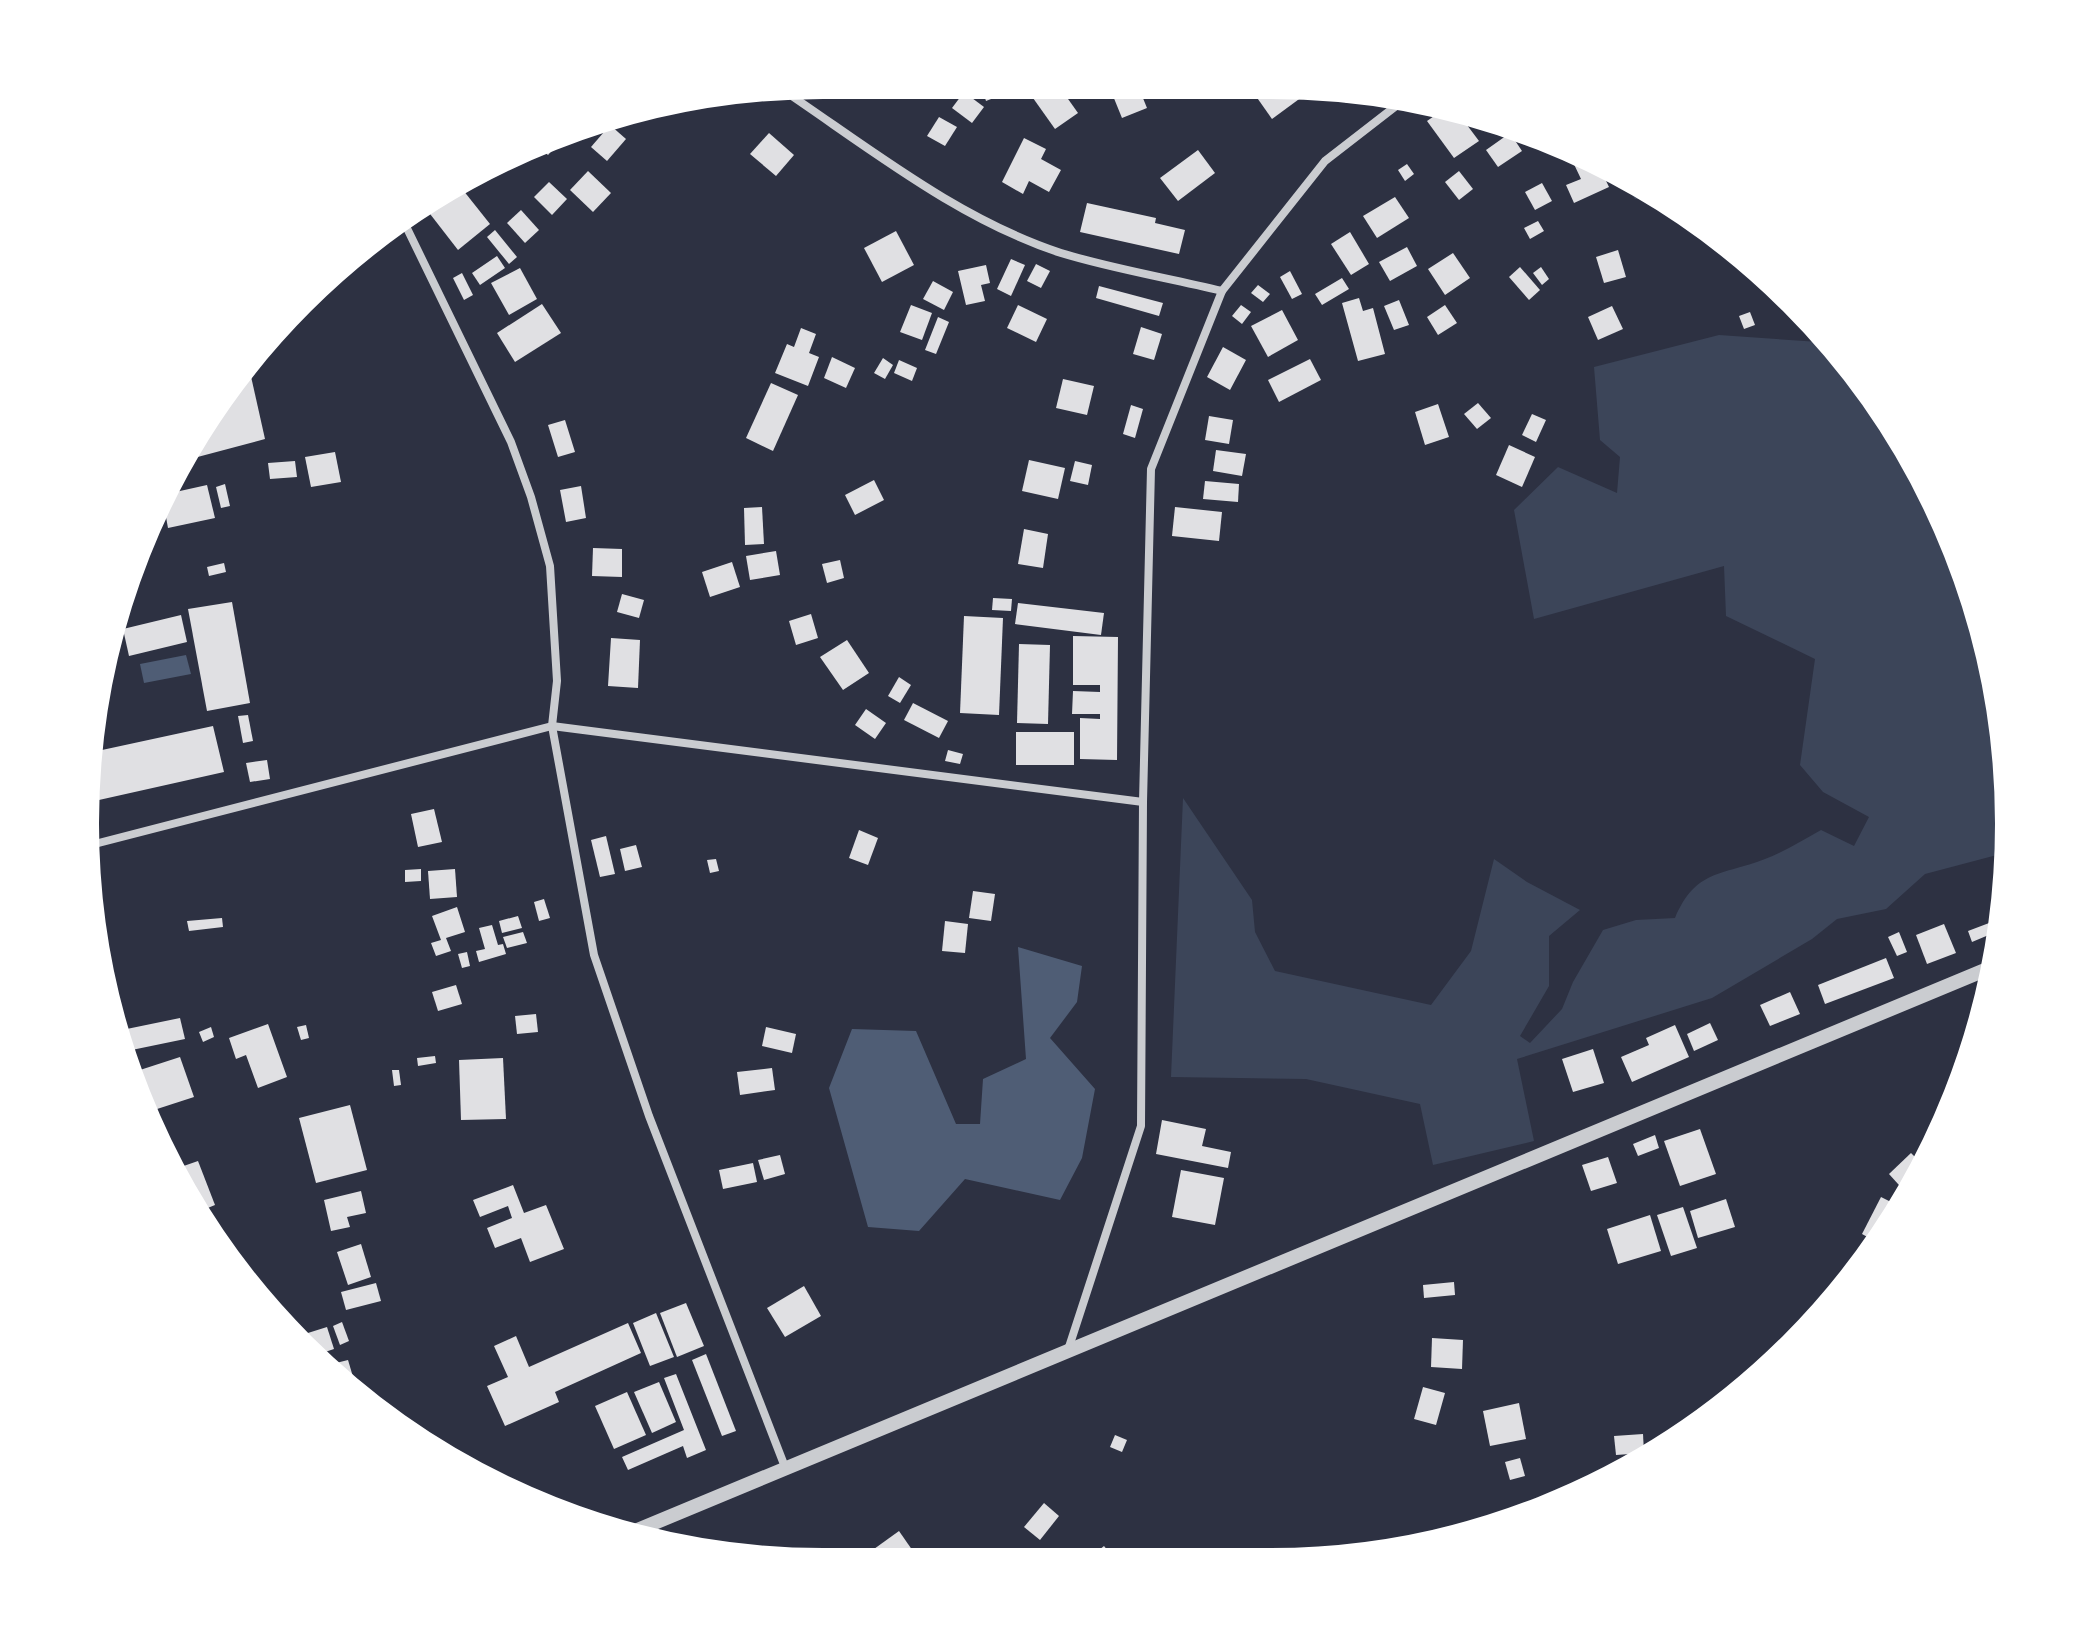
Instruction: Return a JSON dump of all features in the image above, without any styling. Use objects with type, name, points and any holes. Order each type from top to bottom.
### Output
[{"type":"street","points":[[791,95],[946,199],[1003,229],[1061,253],[1222,291]]},
{"type":"street","points":[[1067,1352],[1141,1126],[1143,802],[1151,469],[1222,291],[1325,161],[1397,105]]},
{"type":"street","points":[[406,226],[511,442],[531,497],[550,566],[557,681],[552,726],[594,955],[649,1116],[785,1467]]},
{"type":"street","points":[[95,844],[552,726],[1143,802]]},
{"type":"street","points":[[639,1529],[1985,970]]},
{"type":"shaded area","points":[[1627,188],[1646,199],[1635,199]]},
{"type":"shaded area","points":[[1719,335],[1818,342],[1849,379],[1877,418],[1925,501],[1961,589],[1986,681],[1994,728],[2000,824],[1999,855],[1925,874],[1886,909],[1837,919],[1812,939],[1712,998],[1517,1059],[1534,1141],[1433,1165],[1420,1104],[1306,1079],[1171,1077],[1183,798],[1252,900],[1255,932],[1275,971],[1431,1005],[1471,951],[1494,859],[1527,882],[1580,910],[1549,936],[1549,986],[1520,1036],[1530,1043],[1562,1009],[1573,982],[1603,930],[1636,920],[1675,918],[1683,902],[1701,882],[1772,856],[1821,830],[1854,846],[1869,817],[1823,792],[1800,765],[1815,659],[1726,616],[1724,566],[1534,619],[1514,510],[1558,467],[1617,493],[1620,457],[1600,440],[1594,367]]},
{"type":"shaded area","points":[[186,655],[191,674],[144,683],[140,664]]},
{"type":"shaded area","points":[[1018,947],[1082,966],[1077,1002],[1050,1038],[1095,1089],[1082,1158],[1060,1200],[965,1179],[919,1231],[868,1227],[829,1088],[852,1029],[916,1031],[956,1124],[980,1124],[983,1079],[1026,1059]]},
{"type":"building","points":[[962,94],[984,107],[972,123],[952,108]]},
{"type":"building","points":[[984,94],[1004,94],[986,101]]},
{"type":"building","points":[[1039,94],[1065,94],[1078,113],[1055,129],[1033,98]]},
{"type":"building","points":[[1112,94],[1141,94],[1147,108],[1122,118]]},
{"type":"building","points":[[1254,94],[1304,95],[1272,119]]},
{"type":"building","points":[[1437,114],[1464,120],[1479,141],[1454,158],[1427,121]]},
{"type":"building","points":[[939,117],[957,127],[945,146],[927,136]]},
{"type":"building","points":[[611,126],[626,139],[607,161],[591,147]]},
{"type":"building","points":[[769,133],[794,155],[776,176],[750,154]]},
{"type":"building","points":[[1508,134],[1522,151],[1498,167],[1486,150]]},
{"type":"building","points":[[1024,138],[1046,149],[1041,159],[1061,170],[1049,192],[1029,181],[1023,194],[1002,182]]},
{"type":"building","points":[[557,145],[548,155],[543,151]]},
{"type":"building","points":[[1198,150],[1215,173],[1178,201],[1160,178]]},
{"type":"building","points":[[1572,160],[1603,174],[1609,187],[1574,203],[1566,185],[1581,179]]},
{"type":"building","points":[[1407,164],[1414,174],[1405,181],[1398,170]]},
{"type":"building","points":[[588,171],[611,193],[593,212],[570,190]]},
{"type":"building","points":[[1459,171],[1473,189],[1459,200],[1445,182]]},
{"type":"building","points":[[549,182],[567,199],[552,215],[534,197]]},
{"type":"building","points":[[1542,183],[1552,201],[1535,210],[1525,192]]},
{"type":"building","points":[[463,190],[490,224],[458,250],[428,211]]},
{"type":"building","points":[[1395,197],[1409,218],[1377,238],[1363,216]]},
{"type":"building","points":[[1087,203],[1156,218],[1155,223],[1185,230],[1179,254],[1080,232]]},
{"type":"building","points":[[521,210],[539,230],[525,243],[507,223]]},
{"type":"building","points":[[1538,221],[1544,231],[1530,239],[1524,228]]},
{"type":"building","points":[[495,230],[517,257],[509,264],[487,237]]},
{"type":"building","points":[[896,231],[914,265],[882,282],[864,248]]},
{"type":"building","points":[[1350,232],[1369,264],[1351,275],[1331,244]]},
{"type":"building","points":[[1407,247],[1417,266],[1390,281],[1379,262]]},
{"type":"building","points":[[1618,250],[1626,277],[1604,283],[1596,257]]},
{"type":"building","points":[[1453,253],[1470,278],[1445,295],[1428,269]]},
{"type":"building","points":[[497,256],[505,268],[480,285],[472,273]]},
{"type":"building","points":[[1011,259],[1025,265],[1011,296],[997,289]]},
{"type":"building","points":[[1036,264],[1050,271],[1041,288],[1027,281]]},
{"type":"building","points":[[986,265],[990,283],[981,285],[985,301],[966,305],[958,271]]},
{"type":"building","points":[[1520,267],[1540,290],[1529,300],[1509,277]]},
{"type":"building","points":[[1541,267],[1549,279],[1542,285],[1533,273]]},
{"type":"building","points":[[520,268],[537,299],[509,315],[491,283]]},
{"type":"building","points":[[1290,271],[1302,294],[1292,299],[1280,277]]},
{"type":"building","points":[[462,273],[473,295],[464,300],[453,278]]},
{"type":"building","points":[[1342,278],[1349,289],[1322,305],[1315,294]]},
{"type":"building","points":[[933,281],[953,292],[944,310],[923,299]]},
{"type":"building","points":[[1258,285],[1270,294],[1263,302],[1251,293]]},
{"type":"building","points":[[1099,286],[1163,303],[1159,316],[1096,298]]},
{"type":"building","points":[[1359,298],[1363,311],[1373,308],[1385,354],[1358,361],[1342,303]]},
{"type":"building","points":[[1399,300],[1409,325],[1394,330],[1384,306]]},
{"type":"building","points":[[542,304],[561,333],[515,362],[497,333]]},
{"type":"building","points":[[911,305],[932,313],[922,340],[900,332]]},
{"type":"building","points":[[1018,305],[1047,319],[1036,342],[1007,328]]},
{"type":"building","points":[[1241,305],[1251,312],[1242,324],[1232,316]]},
{"type":"building","points":[[1445,305],[1457,323],[1438,335],[1427,317]]},
{"type":"building","points":[[1612,306],[1623,329],[1598,340],[1588,317]]},
{"type":"building","points":[[1282,310],[1298,340],[1268,357],[1251,326]]},
{"type":"building","points":[[1750,312],[1755,325],[1744,329],[1739,316]]},
{"type":"building","points":[[938,317],[949,322],[936,354],[925,350]]},
{"type":"building","points":[[1141,327],[1162,334],[1154,360],[1133,354]]},
{"type":"building","points":[[801,328],[816,334],[809,353],[819,357],[808,386],[775,373],[787,344],[794,347]]},
{"type":"building","points":[[1223,347],[1246,360],[1230,390],[1207,377]]},
{"type":"building","points":[[832,357],[855,368],[846,388],[824,378]]},
{"type":"building","points":[[883,358],[893,365],[885,379],[874,373]]},
{"type":"building","points":[[1310,359],[1321,380],[1279,402],[1268,380]]},
{"type":"building","points":[[899,360],[917,368],[912,381],[894,373]]},
{"type":"building","points":[[250,373],[265,439],[192,458]]},
{"type":"building","points":[[1063,379],[1094,386],[1087,415],[1056,408]]},
{"type":"building","points":[[771,383],[798,395],[773,451],[746,438]]},
{"type":"building","points":[[1478,403],[1491,418],[1477,429],[1464,414]]},
{"type":"building","points":[[1438,404],[1449,437],[1425,445],[1415,412]]},
{"type":"building","points":[[1131,405],[1143,409],[1135,438],[1123,434]]},
{"type":"building","points":[[1532,414],[1546,420],[1536,442],[1522,435]]},
{"type":"building","points":[[1209,416],[1233,420],[1229,444],[1205,440]]},
{"type":"building","points":[[565,420],[575,452],[558,457],[548,425]]},
{"type":"building","points":[[1509,445],[1535,457],[1522,487],[1496,475]]},
{"type":"building","points":[[1216,450],[1246,454],[1242,476],[1213,471]]},
{"type":"building","points":[[335,452],[341,482],[311,487],[305,457]]},
{"type":"building","points":[[1029,460],[1065,468],[1058,499],[1022,491]]},
{"type":"building","points":[[295,461],[297,477],[270,479],[268,463]]},
{"type":"building","points":[[1075,461],[1092,465],[1088,485],[1070,481]]},
{"type":"building","points":[[874,480],[884,500],[855,515],[845,495]]},
{"type":"building","points":[[1205,481],[1239,484],[1238,502],[1203,499]]},
{"type":"building","points":[[225,484],[230,506],[221,508],[216,487]]},
{"type":"building","points":[[207,485],[215,518],[168,528],[165,510],[174,492]]},
{"type":"building","points":[[581,486],[586,518],[566,522],[560,490]]},
{"type":"building","points":[[762,507],[764,544],[745,545],[744,508]]},
{"type":"building","points":[[1175,507],[1222,512],[1219,541],[1172,536]]},
{"type":"building","points":[[1024,529],[1048,534],[1043,568],[1018,564]]},
{"type":"building","points":[[593,548],[622,549],[622,577],[592,576]]},
{"type":"building","points":[[776,551],[780,575],[750,580],[746,556]]},
{"type":"building","points":[[840,560],[844,578],[827,583],[822,564]]},
{"type":"building","points":[[732,562],[740,587],[710,597],[702,572]]},
{"type":"building","points":[[224,563],[226,572],[209,576],[207,567]]},
{"type":"building","points":[[622,594],[644,600],[639,618],[617,612]]},
{"type":"building","points":[[993,598],[1012,599],[1011,611],[992,610]]},
{"type":"building","points":[[232,602],[250,703],[207,711],[188,609]]},
{"type":"building","points":[[1018,603],[1104,613],[1101,635],[1015,624]]},
{"type":"building","points":[[811,614],[818,638],[796,645],[789,621]]},
{"type":"building","points":[[181,615],[187,642],[129,656],[123,629]]},
{"type":"building","points":[[964,616],[1003,618],[999,715],[960,713]]},
{"type":"building","points":[[1073,636],[1118,637],[1117,760],[1080,759],[1080,718],[1100,719],[1100,714],[1072,714],[1073,691],[1100,692],[1100,685],[1073,685]]},
{"type":"building","points":[[611,638],[640,640],[638,688],[608,686]]},
{"type":"building","points":[[847,640],[869,673],[843,690],[820,657]]},
{"type":"building","points":[[1019,644],[1050,645],[1048,724],[1017,723]]},
{"type":"building","points":[[899,677],[911,685],[900,703],[888,696]]},
{"type":"building","points":[[913,703],[948,721],[939,738],[904,720]]},
{"type":"building","points":[[866,709],[886,723],[875,739],[855,725]]},
{"type":"building","points":[[248,715],[253,741],[243,743],[238,716]]},
{"type":"building","points":[[213,726],[224,772],[95,801],[99,738],[102,750]]},
{"type":"building","points":[[1016,732],[1074,732],[1074,765],[1016,765]]},
{"type":"building","points":[[948,750],[963,754],[960,764],[945,761]]},
{"type":"building","points":[[267,760],[270,779],[250,782],[246,763]]},
{"type":"building","points":[[434,809],[442,842],[418,847],[411,814]]},
{"type":"building","points":[[859,830],[878,838],[868,865],[849,858]]},
{"type":"building","points":[[606,836],[615,874],[600,877],[591,840]]},
{"type":"building","points":[[636,845],[642,867],[625,871],[620,849]]},
{"type":"building","points":[[716,859],[719,871],[710,873],[707,860]]},
{"type":"building","points":[[421,869],[421,881],[405,882],[405,870]]},
{"type":"building","points":[[455,869],[457,897],[430,899],[428,871]]},
{"type":"building","points":[[973,891],[995,894],[991,921],[969,918]]},
{"type":"building","points":[[544,899],[550,918],[539,921],[534,902]]},
{"type":"building","points":[[457,907],[465,932],[446,938],[451,951],[436,956],[431,943],[441,940],[432,916]]},
{"type":"building","points":[[518,916],[522,928],[502,933],[499,921]]},
{"type":"building","points":[[222,918],[223,927],[189,931],[187,921]]},
{"type":"building","points":[[945,921],[968,924],[965,953],[942,951]]},
{"type":"building","points":[[1994,921],[1991,934],[1972,942],[1968,931]]},
{"type":"building","points":[[1944,924],[1956,953],[1927,964],[1916,935]]},
{"type":"building","points":[[492,925],[498,945],[503,944],[506,954],[479,962],[476,951],[485,949],[479,928]]},
{"type":"building","points":[[523,932],[527,943],[507,948],[503,937]]},
{"type":"building","points":[[1899,932],[1907,952],[1897,956],[1888,937]]},
{"type":"building","points":[[467,952],[470,966],[462,968],[458,954]]},
{"type":"building","points":[[1886,958],[1894,978],[1825,1004],[1818,985]]},
{"type":"building","points":[[456,985],[462,1004],[438,1011],[432,992]]},
{"type":"building","points":[[1790,992],[1800,1014],[1770,1026],[1760,1005]]},
{"type":"building","points":[[536,1014],[538,1032],[517,1034],[515,1016]]},
{"type":"building","points":[[180,1018],[185,1039],[131,1050],[124,1029]]},
{"type":"building","points":[[1710,1023],[1718,1040],[1694,1051],[1687,1034]]},
{"type":"building","points":[[268,1024],[287,1077],[258,1088],[246,1055],[236,1059],[229,1038]]},
{"type":"building","points":[[306,1025],[309,1038],[301,1040],[297,1027]]},
{"type":"building","points":[[1675,1025],[1689,1057],[1632,1082],[1621,1057],[1649,1045],[1646,1038]]},
{"type":"building","points":[[211,1027],[214,1037],[203,1042],[199,1032]]},
{"type":"building","points":[[766,1027],[796,1034],[792,1053],[762,1046]]},
{"type":"building","points":[[1593,1049],[1604,1083],[1573,1092],[1562,1059]]},
{"type":"building","points":[[435,1056],[436,1063],[418,1066],[417,1058]]},
{"type":"building","points":[[180,1057],[194,1097],[154,1110],[140,1070]]},
{"type":"building","points":[[503,1058],[506,1119],[461,1120],[459,1060]]},
{"type":"building","points":[[772,1068],[775,1090],[740,1095],[737,1072]]},
{"type":"building","points":[[392,1070],[399,1070],[401,1085],[394,1086]]},
{"type":"building","points":[[350,1105],[367,1170],[316,1183],[299,1118]]},
{"type":"building","points":[[1162,1120],[1206,1129],[1202,1146],[1231,1152],[1228,1168],[1156,1154]]},
{"type":"building","points":[[1700,1129],[1716,1174],[1680,1186],[1664,1141]]},
{"type":"building","points":[[1655,1135],[1659,1148],[1638,1156],[1633,1144]]},
{"type":"building","points":[[1911,1153],[1918,1160],[1902,1188],[1889,1174]]},
{"type":"building","points":[[780,1155],[785,1174],[764,1180],[758,1160]]},
{"type":"building","points":[[1608,1157],[1617,1183],[1591,1191],[1582,1165]]},
{"type":"building","points":[[198,1161],[215,1205],[205,1209],[181,1167]]},
{"type":"building","points":[[753,1163],[757,1182],[723,1189],[719,1170]]},
{"type":"building","points":[[1181,1170],[1224,1178],[1215,1225],[1172,1217]]},
{"type":"building","points":[[513,1185],[524,1213],[546,1205],[564,1249],[530,1262],[521,1238],[495,1248],[487,1228],[512,1218],[508,1206],[480,1217],[473,1200]]},
{"type":"building","points":[[361,1191],[366,1213],[347,1217],[350,1227],[331,1231],[324,1200]]},
{"type":"building","points":[[1881,1197],[1893,1203],[1870,1239],[1862,1234]]},
{"type":"building","points":[[1726,1199],[1735,1227],[1698,1238],[1690,1211]]},
{"type":"building","points":[[1683,1207],[1697,1248],[1671,1256],[1657,1215]]},
{"type":"building","points":[[1650,1215],[1661,1251],[1618,1264],[1607,1229]]},
{"type":"building","points":[[361,1244],[371,1277],[348,1285],[337,1252]]},
{"type":"building","points":[[1454,1282],[1455,1295],[1424,1298],[1423,1285]]},
{"type":"building","points":[[376,1283],[381,1301],[346,1310],[341,1292]]},
{"type":"building","points":[[804,1286],[821,1316],[785,1337],[767,1308]]},
{"type":"building","points":[[686,1303],[704,1346],[677,1357],[660,1313]]},
{"type":"building","points":[[656,1313],[674,1357],[650,1366],[633,1323]]},
{"type":"building","points":[[342,1322],[349,1341],[340,1345],[333,1326]]},
{"type":"building","points":[[628,1323],[641,1353],[555,1392],[559,1402],[505,1426],[487,1386],[508,1377],[494,1346],[516,1336],[529,1367]]},
{"type":"building","points":[[327,1327],[334,1349],[323,1353],[304,1334]]},
{"type":"building","points":[[1432,1338],[1463,1340],[1462,1369],[1431,1367]]},
{"type":"building","points":[[706,1354],[736,1431],[722,1436],[692,1360]]},
{"type":"building","points":[[348,1360],[354,1381],[343,1372],[334,1364]]},
{"type":"building","points":[[676,1374],[706,1450],[687,1458],[683,1446],[628,1470],[622,1457],[684,1430],[664,1378]]},
{"type":"building","points":[[659,1382],[676,1422],[652,1433],[634,1392]]},
{"type":"building","points":[[1423,1387],[1445,1393],[1436,1425],[1414,1419]]},
{"type":"building","points":[[627,1392],[646,1435],[614,1449],[595,1406]]},
{"type":"building","points":[[1519,1403],[1526,1439],[1490,1446],[1483,1411]]},
{"type":"building","points":[[1643,1434],[1644,1450],[1638,1453],[1616,1455],[1614,1436]]},
{"type":"building","points":[[1115,1435],[1127,1440],[1122,1452],[1110,1447]]},
{"type":"building","points":[[1520,1458],[1525,1476],[1510,1480],[1505,1462]]},
{"type":"building","points":[[1044,1503],[1059,1516],[1040,1540],[1024,1527]]},
{"type":"building","points":[[899,1531],[914,1553],[868,1553]]},
{"type":"building","points":[[1104,1546],[1110,1553],[1095,1553]]}]
